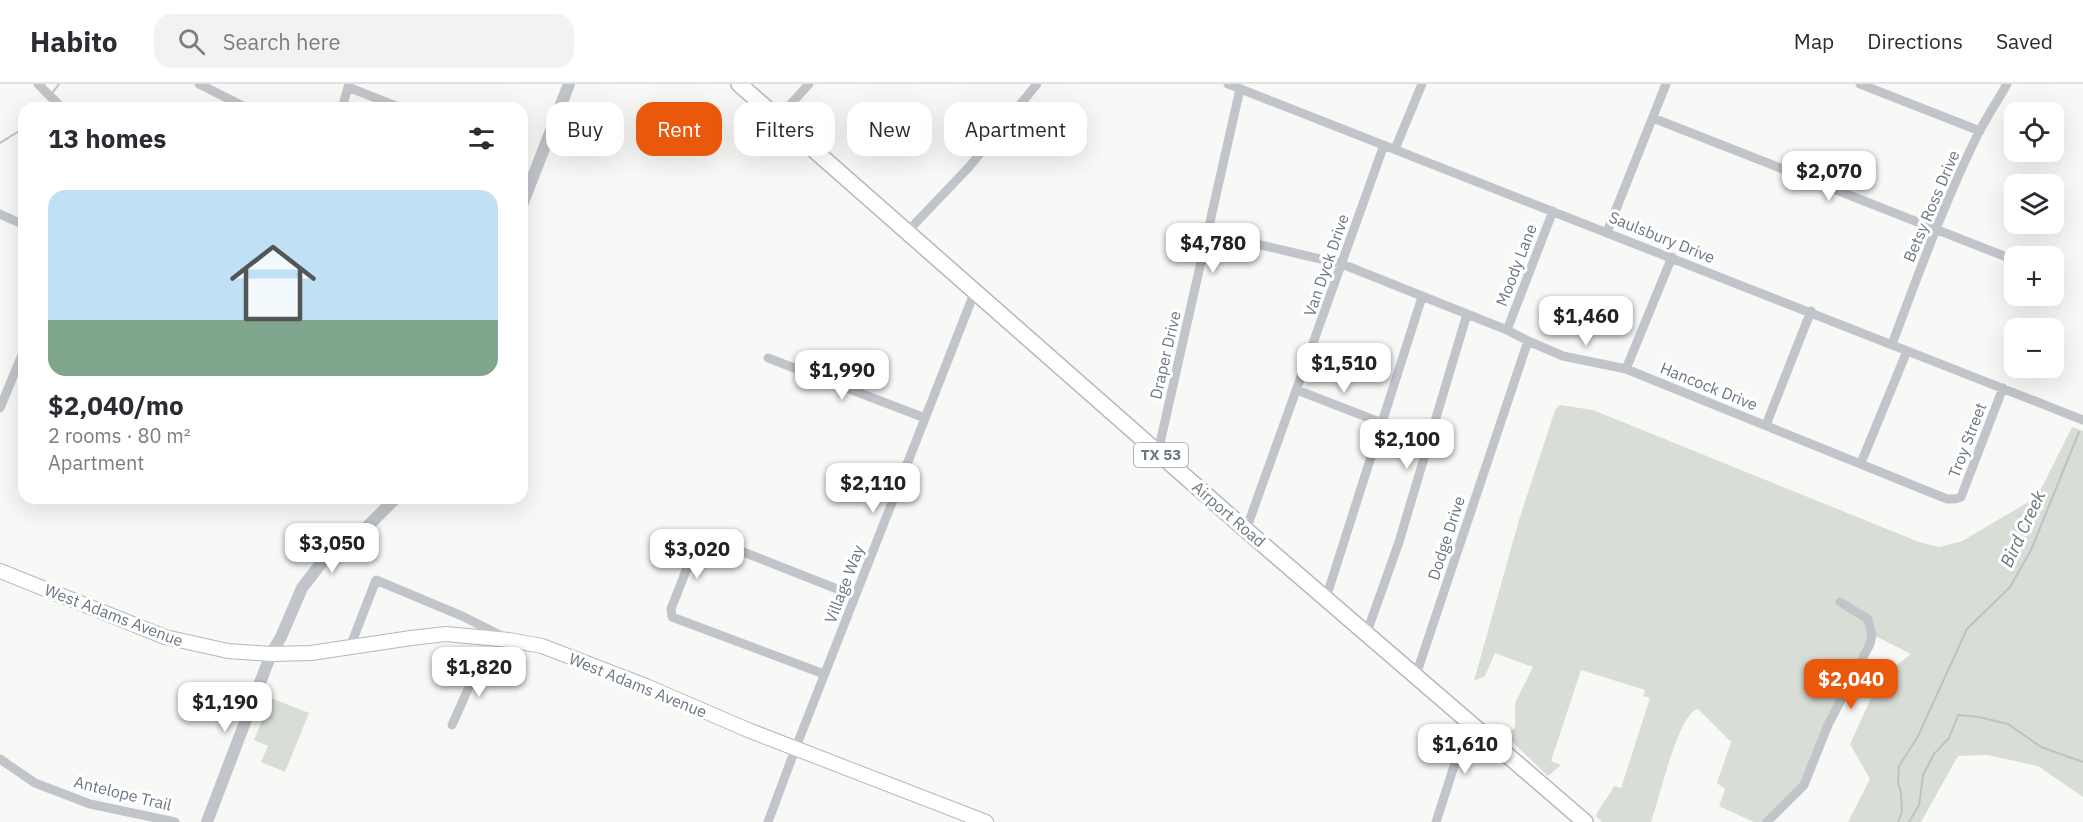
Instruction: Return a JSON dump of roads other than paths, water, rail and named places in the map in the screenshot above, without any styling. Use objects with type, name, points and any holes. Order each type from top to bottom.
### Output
[{"type":"main road","name":"Airport Road","points":[[739,84],[760,102]]},
{"type":"main road","name":"Airport Road","points":[[821,156],[1246,530],[1585,822]]},
{"type":"main road","name":"West Adams Avenue","points":[[0,571],[165,637],[228,651],[271,654],[311,653],[446,634],[509,640],[542,646],[646,686],[748,730],[987,822]]},
{"type":"street","points":[[38,84],[56,102]]},
{"type":"street","points":[[199,84],[235,102]]},
{"type":"street","points":[[528,190],[569,84]]},
{"type":"street","points":[[793,102],[809,84]]},
{"type":"street","points":[[907,232],[969,167],[1037,84]]},
{"type":"street","name":"Saulsbury Drive","points":[[1228,84],[2083,420]]},
{"type":"street","points":[[1395,149],[1422,84]]},
{"type":"street","points":[[1607,232],[1666,84]]},
{"type":"street","points":[[1860,84],[1980,131]]},
{"type":"street","name":"Betsy Ross Drive","points":[[1892,344],[1936,230],[1980,131],[2007,84]]},
{"type":"street","points":[[344,102],[349,86],[387,102]]},
{"type":"street","name":"Draper Drive","points":[[1158,452],[1240,89]]},
{"type":"street","points":[[1653,118],[2004,257]]},
{"type":"street","name":"Van Dyck Drive","points":[[1246,530],[1384,145]]},
{"type":"street","name":"Moody Lane","points":[[1507,330],[1553,211]]},
{"type":"street","points":[[0,214],[18,222]]},
{"type":"street","name":"Hancock Drive","points":[[1209,233],[1342,264],[1507,330],[1563,356],[1626,369],[1947,499],[1955,500]]},
{"type":"street","points":[[1626,369],[1672,257]]},
{"type":"street","name":"Village Way","points":[[768,822],[975,291]]},
{"type":"street","points":[[1326,598],[1422,297]]},
{"type":"street","points":[[1766,425],[1810,312]]},
{"type":"street","points":[[1367,632],[1399,542],[1467,314]]},
{"type":"street","name":"Dodge Drive","points":[[1416,675],[1528,341]]},
{"type":"street","points":[[1861,464],[1907,351]]},
{"type":"street","points":[[768,358],[925,418]]},
{"type":"street","points":[[0,408],[18,364]]},
{"type":"street","name":"Troy Street","points":[[1955,500],[1961,497],[2004,388]]},
{"type":"street","points":[[1297,390],[1382,423]]},
{"type":"street","points":[[207,822],[271,654],[281,637],[302,588],[326,557],[367,527],[390,504]]},
{"type":"street","points":[[824,674],[672,617],[671,609],[698,540],[705,537],[855,596]]},
{"type":"street","points":[[350,647],[376,580],[462,616],[509,640]]},
{"type":"street","points":[[1767,822],[1804,785],[1828,725],[1870,644],[1872,635],[1868,619],[1840,602]]},
{"type":"street","points":[[452,725],[481,660]]},
{"type":"street","points":[[1436,822],[1469,720]]},
{"type":"street","name":"Antelope Trail","points":[[0,759],[36,783],[90,804],[176,822]]},
{"type":"waterway","points":[[53,92],[59,84]]},
{"type":"waterway","points":[[0,143],[18,132]]},
{"type":"waterway","name":"Bird Creek","points":[[1898,822],[1902,812],[1898,783],[1899,766],[1917,738],[1967,629],[2010,587],[2031,550],[2079,432]]},
{"type":"waterway","points":[[1909,822],[1919,805],[1923,775],[1934,754],[1949,738],[1958,715],[2008,724],[2041,747],[2083,762]]}]
